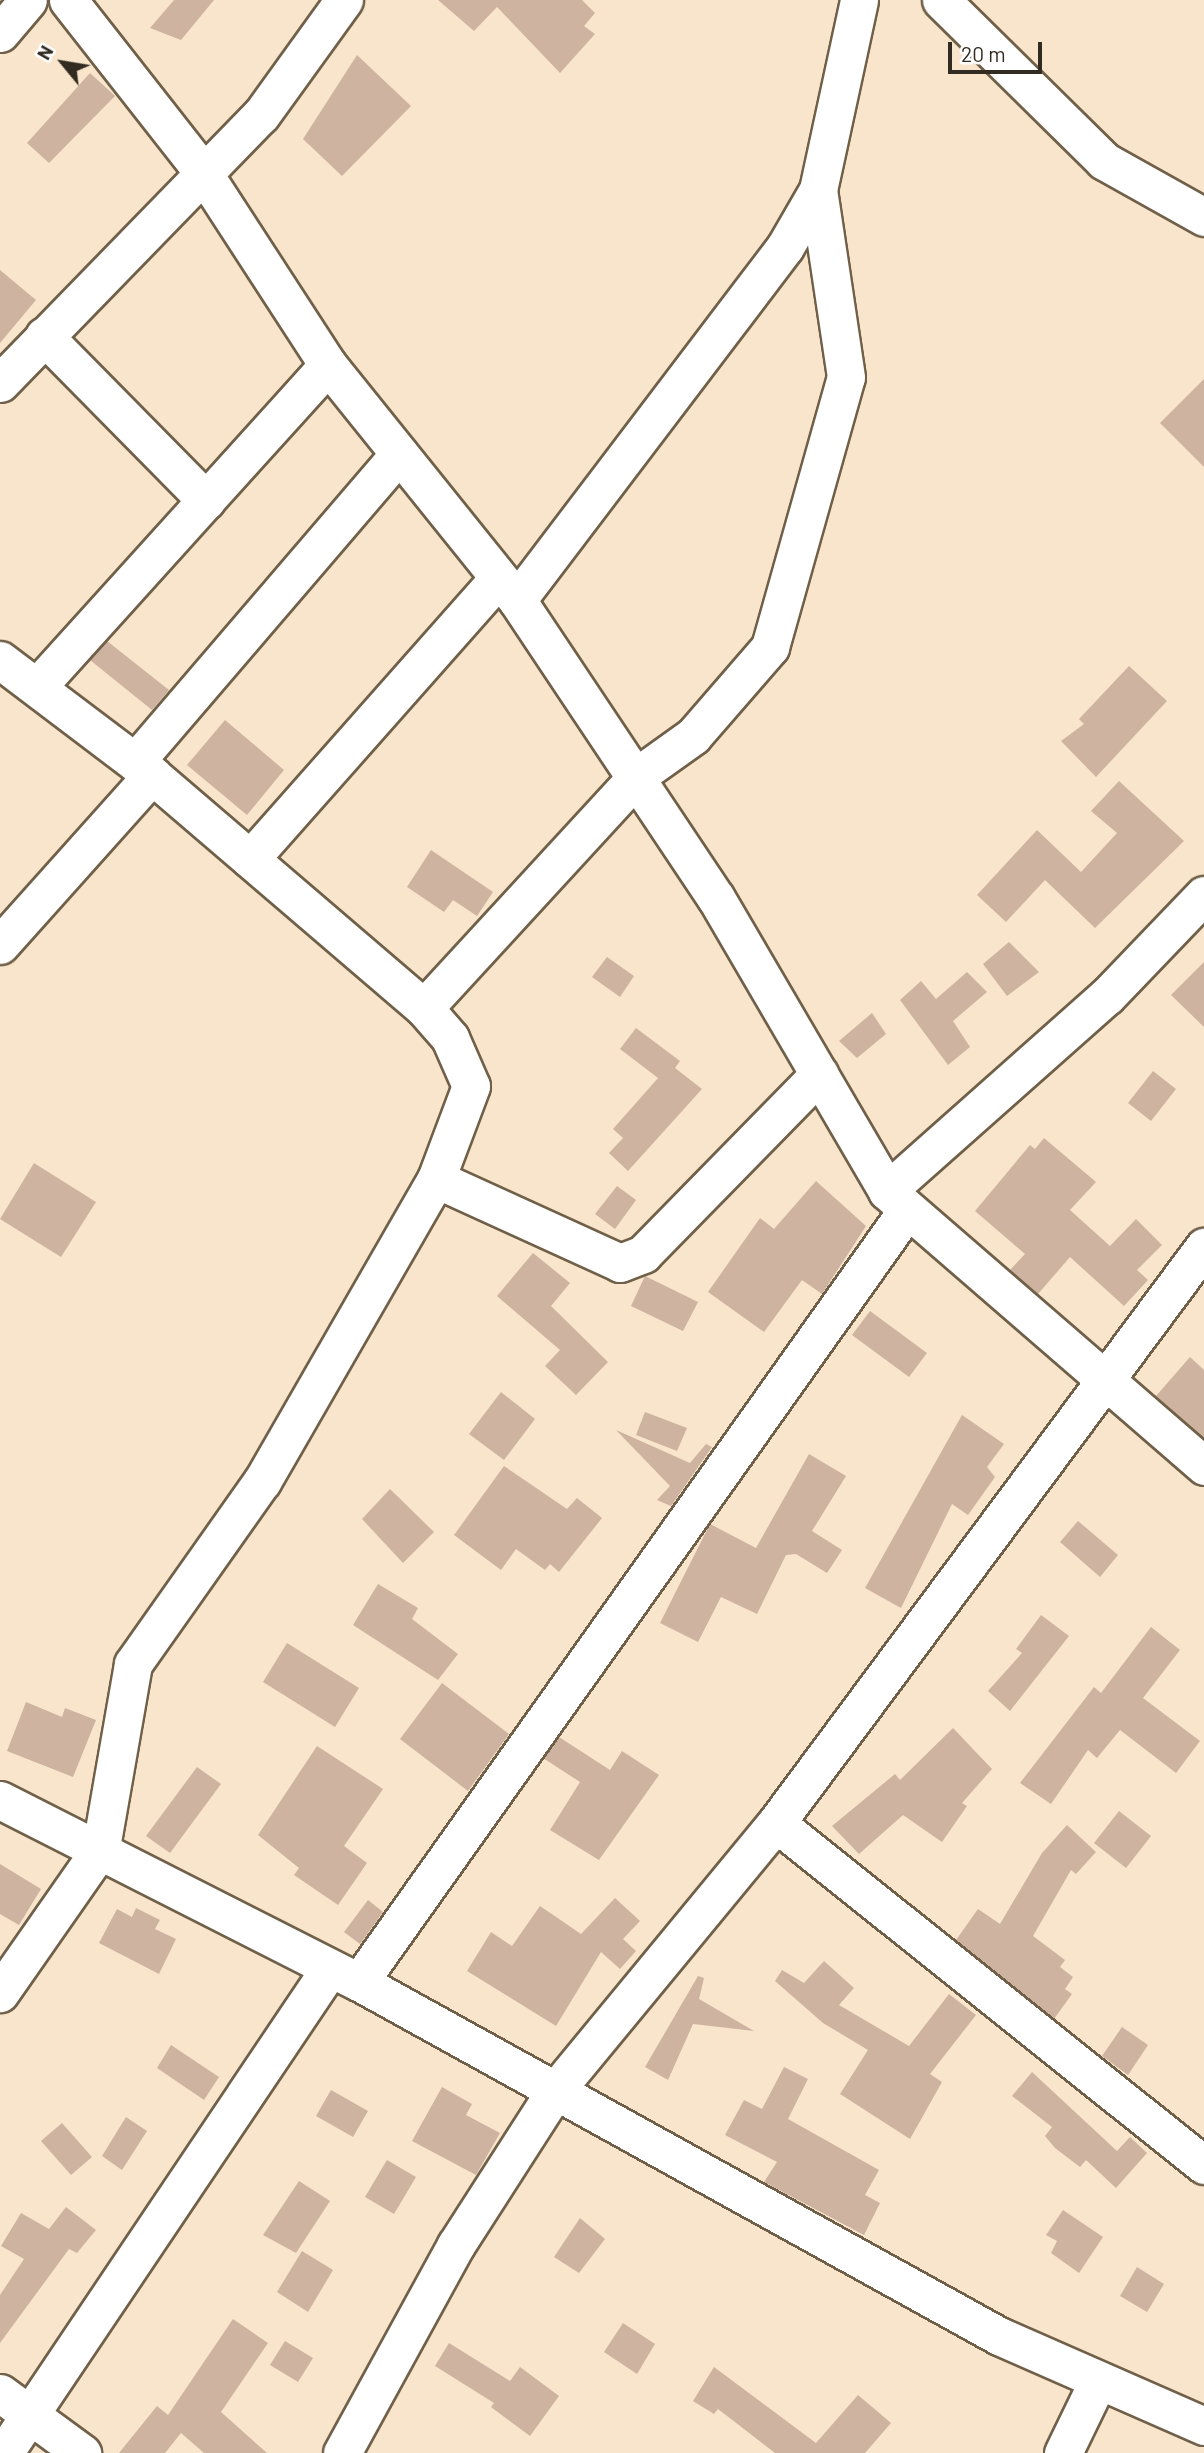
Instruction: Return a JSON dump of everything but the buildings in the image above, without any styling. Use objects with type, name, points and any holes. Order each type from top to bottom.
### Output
[{"type":"street","points":[[0,33],[28,0]]},
{"type":"street","points":[[68,0],[202,171],[328,365],[508,589],[637,776],[897,1200],[1204,1466]]},
{"type":"street","points":[[0,383],[202,171],[261,115],[344,0]]},
{"type":"street","points":[[250,859],[508,589],[785,247],[818,190],[859,0]]},
{"type":"street","points":[[941,0],[1104,161],[1204,217]]},
{"type":"street","points":[[424,1008],[637,776],[694,736],[761,663],[780,613],[846,377],[818,190]]},
{"type":"street","points":[[44,336],[206,500]]},
{"type":"street","points":[[37,687],[328,365]]},
{"type":"street","points":[[0,945],[399,454]]},
{"type":"street","points":[[0,660],[144,769],[424,1008],[450,1038],[471,1086],[436,1179],[262,1481],[133,1664],[101,1848],[0,1993]]},
{"type":"street","points":[[4,2453],[897,1200],[1107,996],[1204,895]]},
{"type":"street","points":[[436,1179],[620,1263],[643,1254],[819,1074]]},
{"type":"street","points":[[342,2453],[456,2245],[555,2091],[776,1823],[1108,1381],[1204,1247]]},
{"type":"street","points":[[0,1800],[101,1848],[345,1975],[999,2336],[1204,2426]]},
{"type":"street","points":[[776,1823],[1204,2165]]},
{"type":"street","points":[[1063,2453],[1098,2381]]},
{"type":"street","points":[[0,2393],[31,2413],[82,2453]]}]
